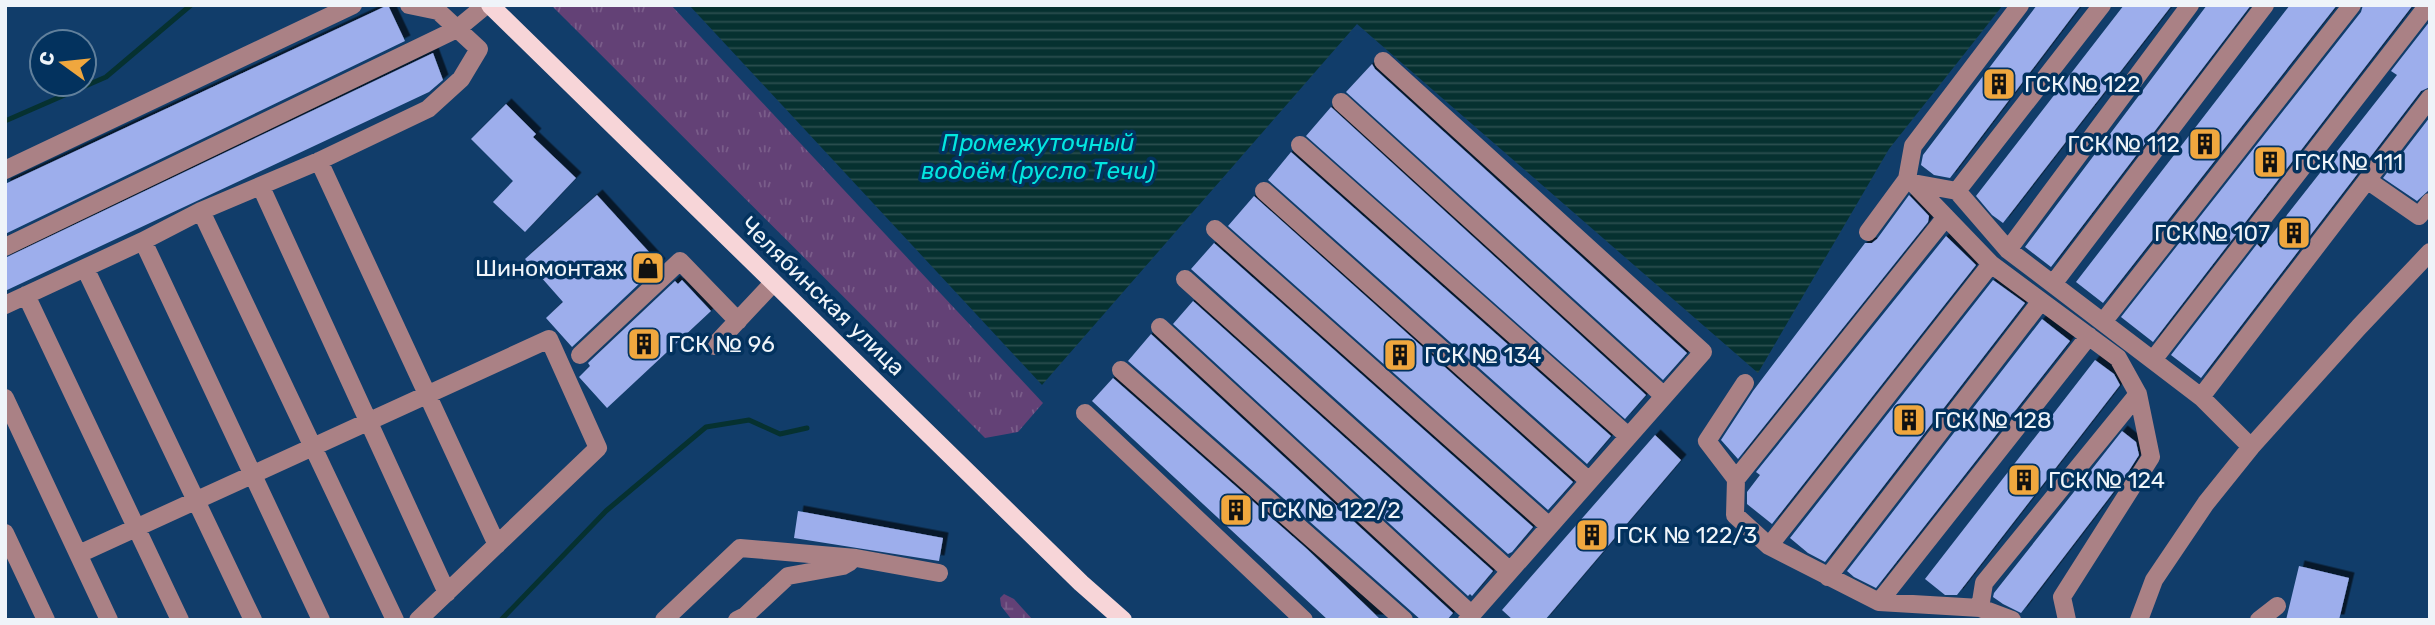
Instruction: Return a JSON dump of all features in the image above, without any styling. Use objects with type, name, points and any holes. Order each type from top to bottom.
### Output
[{"type":"main road","name":"Челябинская улица","points":[[488,5],[1081,583],[1123,620]]},
{"type":"lane","points":[[5,170],[353,5]]},
{"type":"lane","points":[[5,305],[144,241],[201,211],[319,161],[428,109],[461,79],[478,50],[439,11],[409,5]]},
{"type":"lane","points":[[5,247],[457,29],[488,5]]},
{"type":"lane","points":[[1868,232],[1910,181],[1913,146],[2020,5]]},
{"type":"lane","points":[[1958,191],[2102,5]]},
{"type":"lane","points":[[2008,250],[2190,5]]},
{"type":"lane","points":[[2053,284],[2265,5]]},
{"type":"lane","points":[[2103,322],[2352,5]]},
{"type":"lane","points":[[2153,360],[2428,5]]},
{"type":"lane","points":[[1160,327],[1469,617],[1703,352],[1383,61]]},
{"type":"lane","points":[[2202,397],[2430,99]]},
{"type":"lane","points":[[1341,102],[1664,396]]},
{"type":"lane","points":[[1300,145],[1629,436]]},
{"type":"lane","points":[[319,161],[497,545]]},
{"type":"lane","points":[[2367,180],[2418,216],[2430,202]]},
{"type":"lane","points":[[1910,181],[1958,191],[2008,250],[2202,397],[2251,447]]},
{"type":"lane","points":[[1910,181],[1991,264],[2119,358],[2138,394],[2151,457],[2062,597],[2067,620]]},
{"type":"lane","points":[[261,187],[447,593]]},
{"type":"lane","points":[[1264,191],[1589,481]]},
{"type":"lane","points":[[201,211],[395,620]]},
{"type":"lane","points":[[1946,217],[1736,479],[1735,515],[1769,546],[1879,602],[1980,608],[2012,620]]},
{"type":"lane","points":[[1215,229],[1549,526]]},
{"type":"lane","points":[[144,241],[321,620]]},
{"type":"lane","points":[[2139,620],[2154,580],[2206,503],[2251,447],[2430,252]]},
{"type":"lane","points":[[580,355],[680,261],[738,321]]},
{"type":"lane","points":[[1769,546],[1991,264]]},
{"type":"lane","points":[[85,268],[253,620]]},
{"type":"lane","points":[[1185,279],[1510,571]]},
{"type":"lane","points":[[714,346],[773,284]]},
{"type":"lane","points":[[26,295],[180,620]]},
{"type":"lane","points":[[1828,577],[2041,301]]},
{"type":"lane","points":[[1879,602],[2089,336]]},
{"type":"lane","points":[[79,554],[549,339],[598,448],[418,620]]},
{"type":"lane","points":[[1121,370],[1404,620]]},
{"type":"lane","points":[[1736,479],[1707,441],[1745,383]]},
{"type":"lane","points":[[1980,608],[1984,583],[2138,394]]},
{"type":"lane","points":[[5,398],[109,620]]},
{"type":"lane","points":[[1085,413],[1304,620]]},
{"type":"lane","points":[[5,533],[46,620]]},
{"type":"lane","points":[[664,620],[740,548],[856,558],[939,573]]},
{"type":"lane","points":[[737,620],[745,616],[788,576],[843,566],[856,558]]},
{"type":"lane","points":[[2259,620],[2277,606]]},
{"type":"green space","points":[[551,5],[671,5],[1043,403],[1018,432],[985,438]]},
{"type":"green space","points":[[1004,594],[1014,599],[1033,620],[1012,620],[1001,606],[1000,598]]},
{"type":"water","name":"Промежуточный водоём (русло Течи)","points":[[689,5],[2003,5],[1889,149],[1758,373],[1357,24],[1042,385]]},
{"type":"building","points":[[388,5],[405,41],[5,234],[5,184]]},
{"type":"building","name":"ГСК № 122","points":[[2037,5],[2081,5],[1950,178],[1934,175],[1921,165],[1923,155]]},
{"type":"building","name":"ГСК № 112","points":[[2124,5],[2172,5],[2003,223],[1992,215],[1976,196]]},
{"type":"building","name":"ГСК № 112","points":[[2207,5],[2251,5],[2051,267],[2025,247]]},
{"type":"building","name":"ГСК № 112","points":[[2290,5],[2337,5],[2103,303],[2076,282]]},
{"type":"building","name":"ГСК № 111","points":[[2363,5],[2413,5],[2153,342],[2121,317],[2361,12]]},
{"type":"building","name":"ГСК № 107","points":[[2430,21],[2430,87],[2421,91],[2201,378],[2171,355],[2257,244],[2261,248],[2397,75],[2391,71]]},
{"type":"building","points":[[433,53],[443,80],[429,92],[5,291],[5,258]]},
{"type":"building","name":"ГСК № 134","points":[[1372,64],[1687,353],[1663,380],[1346,92]]},
{"type":"building","points":[[506,104],[536,134],[533,137],[576,178],[525,232],[493,202],[513,181],[471,139]]},
{"type":"building","name":"ГСК № 134","points":[[1331,107],[1646,395],[1625,419],[1306,136]]},
{"type":"building","points":[[2430,117],[2430,189],[2417,201],[2383,178]]},
{"type":"building","name":"ГСК № 134","points":[[1291,152],[1611,436],[1587,464],[1268,180]]},
{"type":"building","points":[[597,195],[660,264],[572,347],[546,318],[563,302],[525,259]]},
{"type":"building","points":[[1909,195],[1929,216],[1928,222],[1738,459],[1721,440],[1753,391],[1865,243],[1872,243],[1877,239]]},
{"type":"building","name":"ГСК № 134","points":[[1254,196],[1573,482],[1548,510],[1228,226]]},
{"type":"building","name":"ГСК № 128","points":[[1946,236],[1976,265],[1772,524],[1747,504],[1747,492],[1760,475],[1756,472]]},
{"type":"building","name":"ГСК № 134","points":[[1214,243],[1533,527],[1512,552],[1508,554],[1191,269]]},
{"type":"building","name":"ГСК № 96","points":[[682,280],[711,311],[607,408],[579,377],[590,366],[588,363],[675,281],[678,284]]},
{"type":"building","name":"ГСК № 128","points":[[1993,280],[2025,303],[1825,562],[1808,553],[1790,538]]},
{"type":"building","points":[[1193,301],[1493,571],[1472,596],[1468,596],[1173,324]]},
{"type":"building","name":"ГСК № 128","points":[[2042,319],[2070,341],[1876,588],[1854,577],[1847,571]]},
{"type":"building","points":[[1151,334],[1453,613],[1447,620],[1421,620],[1128,361]]},
{"type":"building","name":"ГСК № 124","points":[[2095,360],[2114,374],[2120,385],[1957,595],[1945,595],[1925,579]]},
{"type":"building","name":"ГСК № 122/2","points":[[1113,378],[1307,549],[1381,620],[1328,620],[1092,401]]},
{"type":"building","name":"ГСК № 124","points":[[2122,431],[2136,442],[2139,455],[2021,613],[1993,597],[1994,593]]},
{"type":"building","name":"ГСК № 122/3","points":[[1655,435],[1681,460],[1545,620],[1513,620],[1502,610]]},
{"type":"building","points":[[798,511],[943,538],[939,561],[794,538]]},
{"type":"building","points":[[2299,566],[2349,578],[2339,620],[2286,620]]},
{"type":"waterway","points":[[5,121],[106,77],[191,5]]},
{"type":"waterway","points":[[501,620],[606,511],[706,427],[749,420],[780,434],[807,428]]},
{"type":"place","name":"ГСК № 122","points":[[1999,84]]},
{"type":"place","name":"ГСК № 112","points":[[2205,144]]},
{"type":"place","name":"ГСК № 111","points":[[2270,162]]},
{"type":"place","name":"ГСК № 107","points":[[2294,233]]},
{"type":"place","name":"Шиномонтаж","points":[[648,268]]},
{"type":"place","name":"ГСК № 96","points":[[644,344]]},
{"type":"place","name":"ГСК № 134","points":[[1400,355]]},
{"type":"place","name":"ГСК № 128","points":[[1909,420]]},
{"type":"place","name":"ГСК № 124","points":[[2024,480]]},
{"type":"place","name":"ГСК № 122/2","points":[[1236,510]]},
{"type":"place","name":"ГСК № 122/3","points":[[1592,535]]}]
